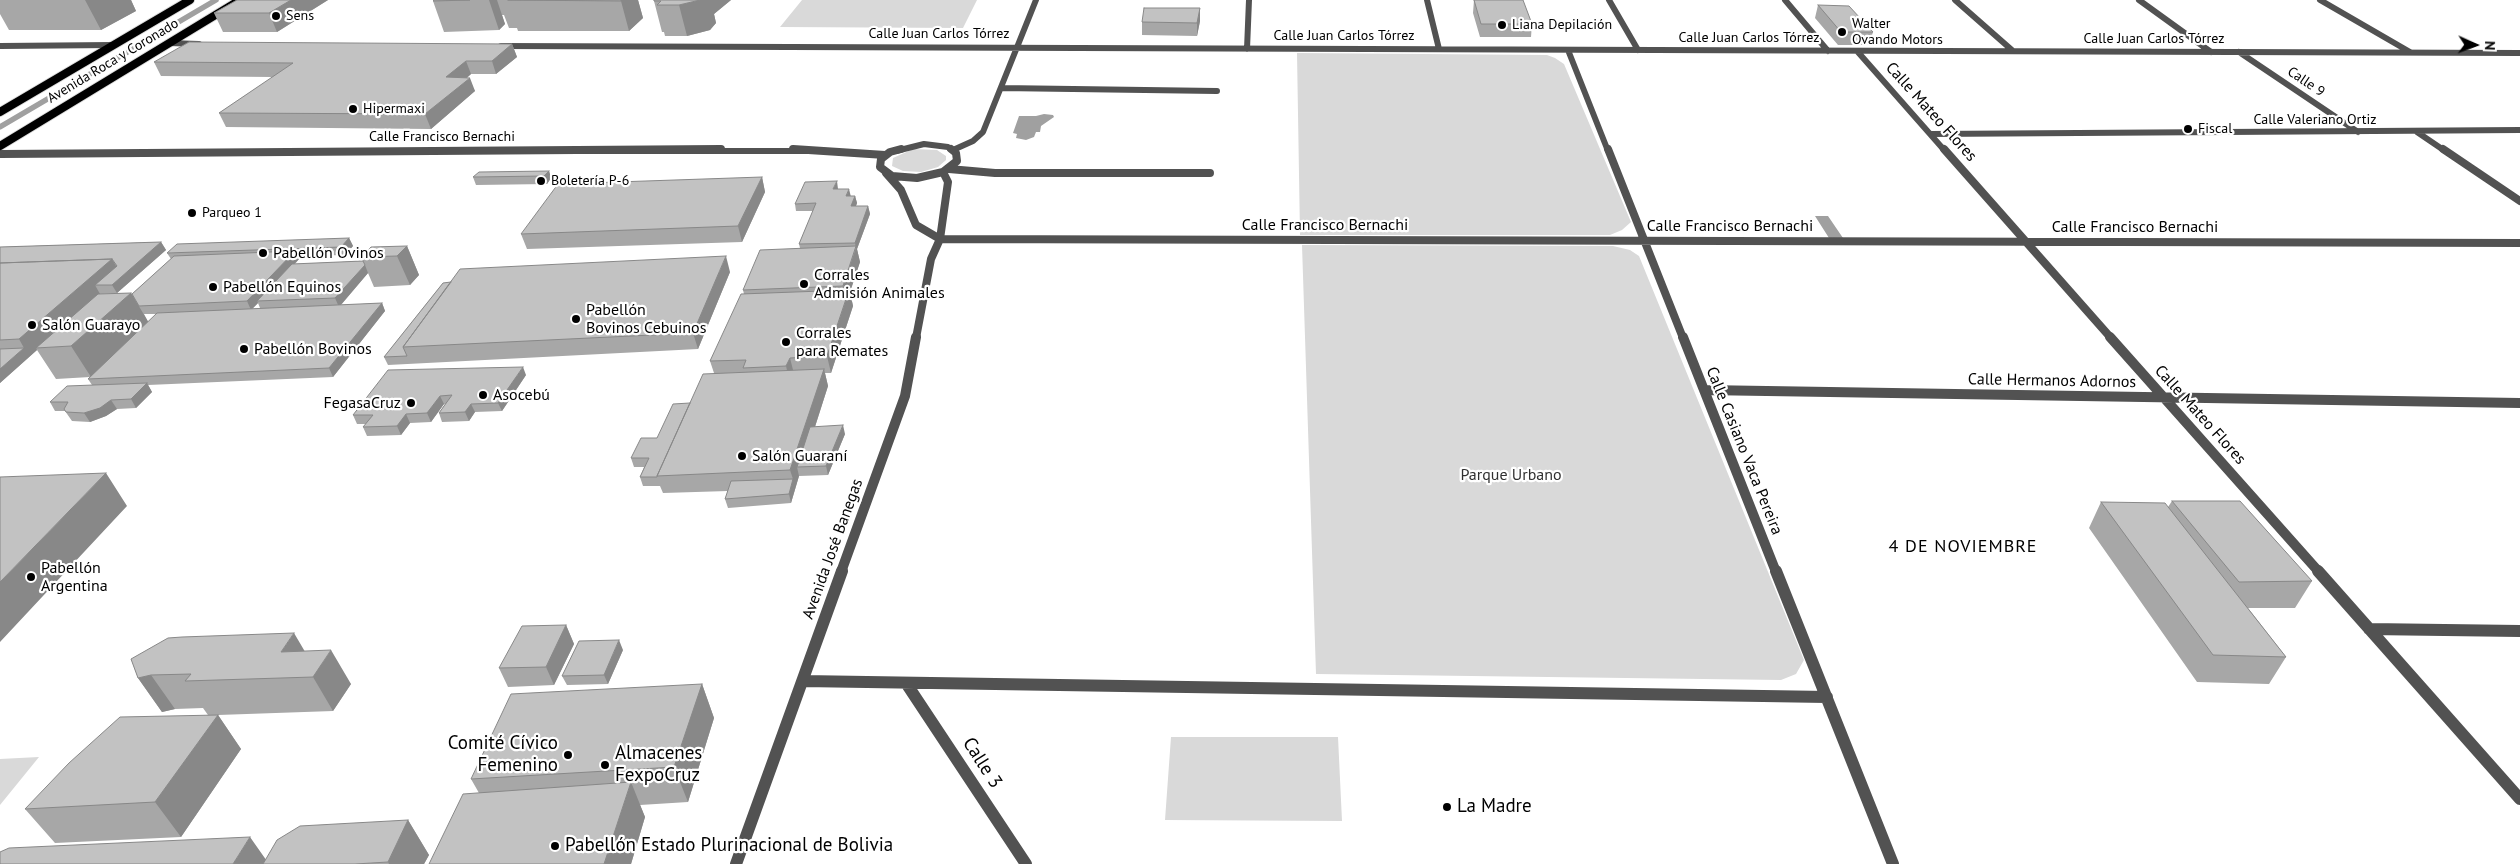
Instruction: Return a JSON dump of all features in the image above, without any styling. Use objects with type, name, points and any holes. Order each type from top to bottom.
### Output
[{"type":"main road","name":"Avenida Roca y Coronado","points":[[0,112],[190,0]]},
{"type":"main road","name":"Avenida Roca y Coronado","points":[[0,146],[240,0]]},
{"type":"street","points":[[940,238],[916,225],[901,190],[880,167],[885,156],[898,149],[915,145],[941,145],[953,150],[973,140],[983,132],[1036,0]]},
{"type":"street","points":[[1247,48],[1249,0]]},
{"type":"street","points":[[1427,0],[1439,49]]},
{"type":"street","points":[[1609,0],[1638,50]]},
{"type":"street","points":[[1785,0],[1828,50]]},
{"type":"street","points":[[1955,0],[2013,51]]},
{"type":"street","points":[[2138,0],[2212,52]]},
{"type":"street","points":[[2320,0],[2412,53]]},
{"type":"street","points":[[169,43],[208,44]]},
{"type":"street","points":[[0,46],[113,45]]},
{"type":"street","name":"Calle Juan Carlos Tórrez","points":[[494,46],[2520,53]]},
{"type":"street","name":"Calle Casiano Vaca Pereira","points":[[1568,50],[1893,864]]},
{"type":"street","name":"Calle Mateo Flores","points":[[1857,51],[2520,800]]},
{"type":"street","name":"Calle 9","points":[[2239,52],[2358,132]]},
{"type":"street","points":[[1001,88],[1217,91]]},
{"type":"street","name":"Calle Valeriano Ortiz","points":[[1931,134],[2520,130]]},
{"type":"street","points":[[2417,132],[2520,201]]},
{"type":"street","name":"Calle Francisco Bernachi","points":[[0,154],[786,148],[885,156]]},
{"type":"street","name":"Avenida José Banegas","points":[[736,864],[905,396],[931,259],[940,238],[948,182],[946,170],[957,161],[956,153],[953,150]]},
{"type":"street","points":[[886,173],[900,177],[917,178],[946,170],[994,173],[1210,173]]},
{"type":"street","name":"Calle Francisco Bernachi","points":[[940,238],[2520,243]]},
{"type":"street","name":"Calle Hermanos Adornos","points":[[1704,390],[2520,404]]},
{"type":"street","points":[[2369,629],[2520,631]]},
{"type":"street","points":[[803,681],[1827,697]]},
{"type":"street","name":"Calle 3","points":[[906,683],[1026,864]]},
{"type":"green space","points":[[802,0],[977,0],[963,28],[780,27]]},
{"type":"green space","points":[[1297,53],[1547,55],[1555,58],[1564,64],[1631,222],[1622,230],[1610,235],[1300,235]]},
{"type":"green space","points":[[913,149],[937,150],[946,156],[946,160],[938,167],[921,172],[903,171],[892,166],[893,158]]},
{"type":"green space","name":"Parque Urbano","points":[[1302,245],[1613,246],[1630,250],[1639,256],[1804,660],[1796,674],[1781,680],[1316,674]]},
{"type":"green space","points":[[1171,737],[1338,737],[1342,821],[1165,820]]},
{"type":"green space","points":[[39,757],[0,805],[0,759]]},
{"type":"shaded area","points":[[1053,115],[1054,117],[1041,126],[1040,132],[1036,132],[1034,137],[1026,140],[1016,138],[1017,134],[1013,133],[1019,116]]},
{"type":"shaded area","points":[[1815,216],[1828,216],[1843,238],[1829,238]]},
{"type":"building","points":[[237,0],[291,0],[269,13],[214,13]]},
{"type":"building","points":[[434,0],[470,0],[433,1]]},
{"type":"building","points":[[508,0],[621,0],[621,1]]},
{"type":"building","points":[[654,0],[700,0],[679,5],[657,5],[661,1]]},
{"type":"building","points":[[1474,0],[1523,0],[1532,24],[1481,24]]},
{"type":"building","points":[[1818,5],[1849,6],[1873,32],[1841,32]]},
{"type":"building","points":[[1144,8],[1200,8],[1197,23],[1142,22]]},
{"type":"building","name":"Hipermaxi","points":[[189,42],[512,44],[492,61],[466,61],[446,77],[470,78],[425,114],[219,113],[293,63],[154,62]]},
{"type":"building","points":[[549,171],[544,176],[473,177],[479,172]]},
{"type":"building","points":[[762,177],[738,226],[521,234],[558,184]]},
{"type":"building","points":[[837,181],[833,189],[849,189],[846,196],[855,196],[851,206],[868,206],[855,243],[799,244],[816,203],[795,204],[805,182]]},
{"type":"building","points":[[349,238],[341,247],[167,253],[177,244]]},
{"type":"building","points":[[161,242],[112,285],[95,285],[117,266],[112,259],[0,263],[0,247]]},
{"type":"building","points":[[407,246],[397,256],[361,257],[371,247]]},
{"type":"building","points":[[856,246],[843,286],[743,290],[760,250]]},
{"type":"building","name":"Pabellón Equinos","points":[[295,251],[247,301],[139,306],[132,294],[174,256]]},
{"type":"building","name":"Pabellón Bovinos Cebuinos","points":[[726,256],[693,333],[403,347],[460,269]]},
{"type":"building","points":[[112,259],[19,339],[0,340],[0,263]]},
{"type":"building","name":"Pabellón Equinos","points":[[363,261],[365,265],[335,298],[257,301],[292,264]]},
{"type":"building","points":[[451,282],[403,347],[407,356],[384,357],[443,283]]},
{"type":"building","name":"Corrales para Remates","points":[[849,290],[827,356],[790,358],[786,366],[743,368],[746,360],[710,361],[741,294]]},
{"type":"building","points":[[131,293],[71,346],[36,348],[98,294]]},
{"type":"building","name":"Pabellón Bovinos","points":[[382,303],[329,368],[88,379],[157,313]]},
{"type":"building","points":[[24,348],[0,369],[0,349]]},
{"type":"building","points":[[523,367],[498,403],[471,404],[465,412],[439,413],[452,395],[440,396],[427,413],[406,414],[397,426],[363,427],[373,415],[353,415],[388,370]]},
{"type":"building","name":"Salón Guaraní","points":[[824,369],[790,470],[657,476],[703,374]]},
{"type":"building","points":[[147,383],[131,399],[111,400],[100,408],[84,413],[66,412],[64,409],[68,402],[50,402],[67,386]]},
{"type":"building","points":[[690,403],[657,477],[640,477],[649,458],[631,458],[641,438],[657,438],[673,404]]},
{"type":"building","points":[[843,425],[826,466],[797,467],[810,427]]},
{"type":"building","points":[[106,473],[0,582],[0,477]]},
{"type":"building","points":[[793,479],[789,494],[725,499],[731,481]]},
{"type":"building","points":[[2172,501],[2240,501],[2312,581],[2239,582]]},
{"type":"building","points":[[2101,502],[2165,503],[2286,657],[2213,655]]},
{"type":"building","points":[[566,625],[546,667],[499,668],[522,626]]},
{"type":"building","points":[[294,633],[281,652],[331,650],[313,677],[185,681],[191,674],[151,675],[138,678],[131,659],[168,638]]},
{"type":"building","points":[[619,640],[604,675],[562,676],[579,641]]},
{"type":"building","points":[[702,684],[674,767],[471,779],[511,694]]},
{"type":"building","points":[[218,715],[155,802],[25,809],[69,763],[120,717]]},
{"type":"building","points":[[631,782],[604,864],[429,864],[463,794]]},
{"type":"building","points":[[408,820],[388,862],[263,864],[277,840],[300,826]]},
{"type":"building","points":[[250,837],[233,864],[0,864],[0,852],[9,848]]},
{"type":"waterway","points":[[0,127],[216,0]]},
{"type":"place","name":"Sens","points":[[276,16]]},
{"type":"place","name":"Liana Depilación","points":[[1502,25]]},
{"type":"place","name":"Walter Ovando Motors","points":[[1842,32]]},
{"type":"place","name":"Hipermaxi","points":[[353,109]]},
{"type":"place","name":"Fiscal","points":[[2188,129]]},
{"type":"place","name":"Boletería P-6","points":[[541,181]]},
{"type":"place","name":"Parqueo 1","points":[[192,213]]},
{"type":"place","name":"Pabellón Ovinos","points":[[263,253]]},
{"type":"place","name":"Corrales Admisión Animales","points":[[804,284]]},
{"type":"place","name":"Pabellón Equinos","points":[[213,287]]},
{"type":"place","name":"Pabellón Bovinos Cebuinos","points":[[576,319]]},
{"type":"place","name":"Salón Guarayo","points":[[32,325]]},
{"type":"place","name":"Corrales para Remates","points":[[786,342]]},
{"type":"place","name":"Pabellón Bovinos","points":[[244,349]]},
{"type":"place","name":"Asocebú","points":[[483,395]]},
{"type":"place","name":"FegasaCruz","points":[[411,403]]},
{"type":"place","name":"Salón Guaraní","points":[[742,456]]},
{"type":"place","name":"Pabellón Argentina","points":[[31,577]]},
{"type":"place","name":"Comité Cívico Femenino","points":[[568,755]]},
{"type":"place","name":"Almacenes FexpoCruz","points":[[605,765]]},
{"type":"place","name":"La Madre","points":[[1447,807]]},
{"type":"place","name":"Pabellón Estado Plurinacional de Bolivia","points":[[555,846]]},
{"type":"district","name":"4 DE NOVIEMBRE","points":[[1963,547]]}]
